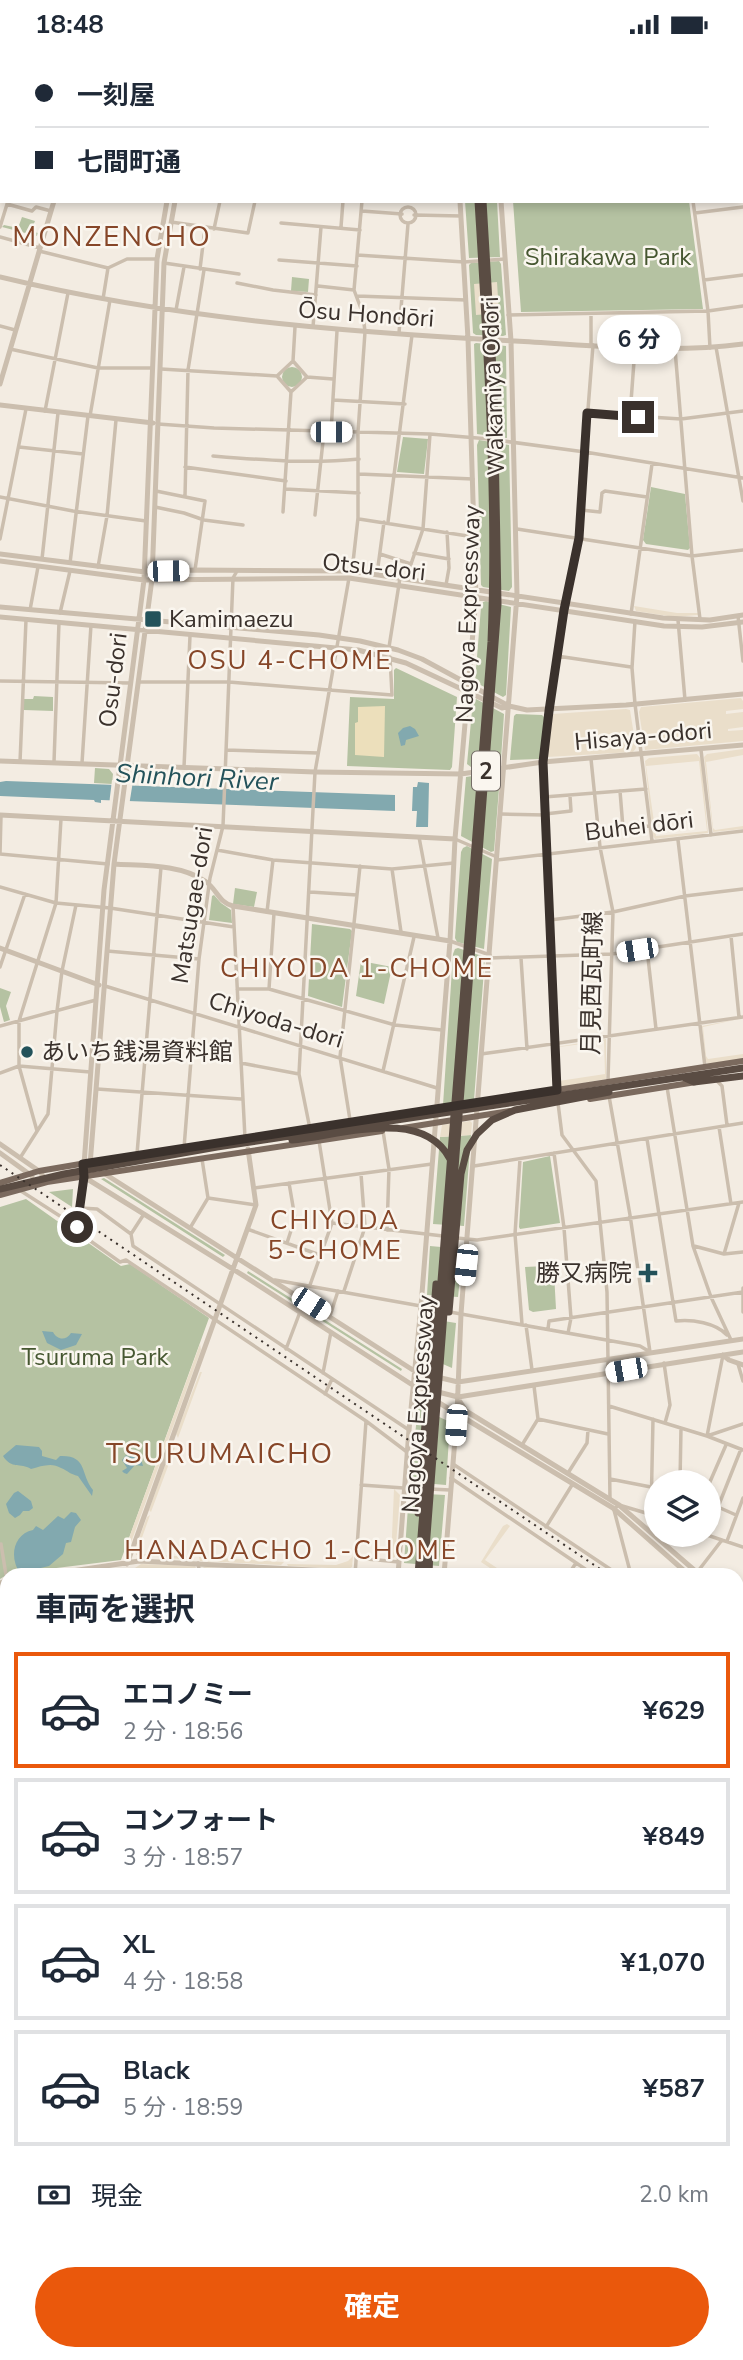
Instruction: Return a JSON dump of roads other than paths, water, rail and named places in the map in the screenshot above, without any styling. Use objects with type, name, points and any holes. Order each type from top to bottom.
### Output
[{"type":"highway","name":"Nagoya Expressway","points":[[419,1533],[492,616],[488,401],[478,203]]},
{"type":"highway","name":"Nagoya Expressway","points":[[425,1568],[498,604],[494,401],[483,203]]},
{"type":"highway","points":[[0,1184],[267,1139],[743,1068]]},
{"type":"highway","points":[[683,1077],[694,1082],[743,1076]]},
{"type":"highway","points":[[429,1568],[433,1476],[444,1341],[461,1174],[467,1150],[477,1134],[492,1120],[515,1110],[637,1087],[654,1081]]},
{"type":"highway","points":[[267,1139],[296,1140],[405,1128],[431,1137],[443,1147],[450,1158],[453,1171],[452,1198],[432,1314],[416,1568]]},
{"type":"main road","points":[[0,1184],[29,1173],[92,1162],[743,1061]]},
{"type":"main road","points":[[0,1195],[39,1183],[743,1076]]},
{"type":"street","points":[[0,227],[7,203],[32,211],[36,207],[51,211]]},
{"type":"street","points":[[0,384],[53,203]]},
{"type":"street","name":"Osu-dori","points":[[124,765],[140,682],[153,571],[156,491],[155,307],[157,259],[167,203]]},
{"type":"street","name":"Osu-dori","points":[[156,368],[164,263],[175,203]]},
{"type":"street","points":[[214,229],[220,203]]},
{"type":"street","points":[[171,222],[248,233],[255,203]]},
{"type":"street","points":[[341,228],[344,203]]},
{"type":"street","points":[[310,1285],[332,1223],[319,1140],[309,1128],[299,1074],[315,772],[351,575],[358,519],[358,432],[365,332],[363,314],[354,290],[362,203]]},
{"type":"street","points":[[409,203],[414,208],[414,215],[413,221],[408,224],[403,221],[402,214],[403,208],[409,203]]},
{"type":"street","name":"Wakamiya Odori","points":[[435,1109],[476,593],[468,339],[460,203]]},
{"type":"street","name":"Wakamiya Odori","points":[[444,1568],[451,1478],[456,1466],[461,1314],[517,595],[511,341],[501,203]]},
{"type":"street","points":[[694,203],[713,347],[729,413],[743,501]]},
{"type":"street","points":[[695,213],[743,207]]},
{"type":"street","points":[[362,211],[402,214]]},
{"type":"street","points":[[414,215],[461,216]]},
{"type":"street","points":[[281,223],[360,230]]},
{"type":"street","points":[[399,334],[408,224]]},
{"type":"street","points":[[313,329],[321,227]]},
{"type":"street","points":[[185,496],[188,370],[198,313],[205,228]]},
{"type":"street","points":[[0,237],[108,268],[127,259],[157,259]]},
{"type":"street","points":[[358,255],[464,262],[505,259]]},
{"type":"street","points":[[279,260],[356,266]]},
{"type":"street","points":[[164,263],[239,274]]},
{"type":"street","points":[[176,310],[184,267]]},
{"type":"street","points":[[103,299],[108,268]]},
{"type":"street","points":[[704,280],[743,275]]},
{"type":"street","points":[[0,286],[1,278]]},
{"type":"street","name":"Ōsu Hondōri","points":[[1,278],[103,299],[313,329],[635,348],[675,349],[743,344]]},
{"type":"street","points":[[237,283],[316,295]]},
{"type":"street","points":[[317,286],[354,290]]},
{"type":"street","points":[[45,411],[68,293]]},
{"type":"street","points":[[357,296],[466,300]]},
{"type":"street","points":[[70,563],[83,454],[110,300]]},
{"type":"street","points":[[509,315],[708,311],[743,306]]},
{"type":"street","points":[[591,315],[592,345],[579,538],[557,656],[543,762],[558,1104],[562,1135],[596,1181],[601,1222],[609,1359],[609,1498]]},
{"type":"street","points":[[0,326],[15,330]]},
{"type":"street","points":[[277,376],[293,361],[295,327]]},
{"type":"street","points":[[331,432],[337,331]]},
{"type":"street","points":[[377,574],[395,474],[412,335]]},
{"type":"street","points":[[630,416],[635,348]]},
{"type":"street","points":[[10,349],[98,368],[156,368],[277,376],[291,392]]},
{"type":"street","points":[[675,349],[692,556],[701,620]]},
{"type":"street","points":[[293,361],[307,377],[333,379]]},
{"type":"street","points":[[283,512],[291,392],[307,377]]},
{"type":"street","points":[[332,400],[405,404]]},
{"type":"street","points":[[0,405],[186,427],[471,437],[585,452],[741,478]]},
{"type":"street","points":[[0,539],[26,408]]},
{"type":"street","points":[[587,413],[681,419],[743,411]]},
{"type":"street","points":[[42,559],[58,412]]},
{"type":"street","points":[[98,567],[107,516],[116,419]]},
{"type":"street","name":"Osu-dori","points":[[84,1177],[95,984],[103,908],[123,774],[130,683],[145,572],[155,424]]},
{"type":"street","points":[[315,515],[324,432]]},
{"type":"street","points":[[410,579],[414,552],[423,529],[430,434]]},
{"type":"street","points":[[19,447],[83,454]]},
{"type":"street","points":[[213,456],[321,463],[359,459]]},
{"type":"street","points":[[652,464],[631,613],[635,622],[632,668],[635,704],[652,841]]},
{"type":"street","points":[[185,467],[286,481]]},
{"type":"street","points":[[359,474],[473,479]]},
{"type":"street","points":[[285,489],[359,493]]},
{"type":"street","points":[[156,491],[205,501],[195,570]]},
{"type":"street","points":[[581,510],[600,512],[602,493],[605,491],[647,497]]},
{"type":"street","points":[[0,497],[77,512],[147,521]]},
{"type":"street","points":[[155,507],[204,520],[243,525]]},
{"type":"street","points":[[358,519],[474,537]]},
{"type":"street","points":[[516,529],[692,556],[743,550]]},
{"type":"street","points":[[446,585],[449,559],[447,532]]},
{"type":"street","points":[[414,552],[449,559]]},
{"type":"street","name":"Otsu-dori","points":[[0,554],[145,572],[195,570],[351,575],[399,584],[517,595],[635,622],[678,627],[702,627],[741,619]]},
{"type":"street","points":[[380,554],[411,564]]},
{"type":"street","name":"Otsu-dori","points":[[0,561],[144,580],[233,580],[377,574],[399,584],[410,579],[516,603],[678,620],[741,619]]},
{"type":"street","points":[[30,610],[38,566]]},
{"type":"street","points":[[60,613],[70,571]]},
{"type":"street","points":[[233,580],[237,571]]},
{"type":"street","name":"Matsugae-dori","points":[[184,1148],[203,922],[223,826],[233,580]]},
{"type":"street","points":[[390,647],[399,584]]},
{"type":"street","points":[[0,607],[339,637],[390,647],[422,659],[509,706]]},
{"type":"street","points":[[0,617],[230,637],[390,657],[502,708],[509,706]]},
{"type":"street","points":[[19,762],[26,619]]},
{"type":"street","points":[[741,619],[743,661]]},
{"type":"street","points":[[678,620],[685,700]]},
{"type":"street","points":[[54,762],[58,622]]},
{"type":"street","points":[[82,763],[91,625]]},
{"type":"street","points":[[184,767],[190,633]]},
{"type":"street","points":[[557,656],[632,668]]},
{"type":"street","points":[[140,682],[229,682],[392,695],[390,657]]},
{"type":"street","points":[[0,681],[130,683]]},
{"type":"street","name":"Hisaya-odori","points":[[509,706],[527,711],[549,711],[743,694]]},
{"type":"street","name":"Hisaya-odori","points":[[0,761],[315,772],[461,773],[543,762],[743,745]]},
{"type":"street","points":[[226,750],[318,753]]},
{"type":"street","points":[[701,750],[711,835]]},
{"type":"street","name":"月見西瓦町線","points":[[591,759],[600,847],[613,912],[608,1083]]},
{"type":"street","points":[[544,797],[646,789]]},
{"type":"street","points":[[620,791],[623,828],[650,826]]},
{"type":"street","points":[[501,814],[545,815],[571,811],[570,796]]},
{"type":"street","points":[[497,858],[455,839],[1,815],[0,854],[161,867],[187,872],[209,884],[223,902],[233,906],[450,941],[490,956],[521,958],[612,954],[743,934]]},
{"type":"street","points":[[37,1131],[19,1066],[19,1021],[56,903],[61,819]]},
{"type":"street","name":"Buhei dōri","points":[[497,858],[743,831]]},
{"type":"street","points":[[419,837],[438,940]]},
{"type":"street","points":[[678,839],[705,1067]]},
{"type":"street","points":[[217,850],[274,859],[392,869],[454,863]]},
{"type":"street","points":[[269,989],[274,859]]},
{"type":"street","name":"Osu-dori","points":[[92,1162],[111,864]]},
{"type":"street","points":[[350,1123],[340,1057],[360,866]]},
{"type":"street","points":[[137,1155],[161,867]]},
{"type":"street","points":[[392,869],[402,935]]},
{"type":"street","points":[[0,887],[56,903],[110,908],[234,927]]},
{"type":"street","points":[[550,920],[613,912],[685,896],[743,889]]},
{"type":"street","points":[[310,892],[357,895]]},
{"type":"street","points":[[0,967],[3,949],[25,894]]},
{"type":"street","points":[[20,1158],[48,1114],[62,971],[76,905]]},
{"type":"street","points":[[127,1563],[217,1322],[220,1305],[256,1205],[245,1139],[242,1100],[233,906]]},
{"type":"street","points":[[481,1054],[741,1017],[731,936]]},
{"type":"street","points":[[383,1071],[414,937]]},
{"type":"street","points":[[3,949],[105,986]]},
{"type":"street","points":[[647,949],[656,1029]]},
{"type":"street","points":[[107,951],[199,959]]},
{"type":"street","points":[[521,958],[527,1049]]},
{"type":"street","name":"Chiyoda-dori","points":[[105,986],[437,1088]]},
{"type":"street","points":[[237,989],[269,989],[395,1025],[442,1030]]},
{"type":"street","points":[[0,1026],[96,1000]]},
{"type":"street","points":[[241,1063],[299,1074]]},
{"type":"street","points":[[0,1073],[19,1066],[90,1072]]},
{"type":"street","points":[[713,1079],[722,1086],[727,1125]]},
{"type":"street","points":[[722,1086],[728,1079]]},
{"type":"street","points":[[667,1087],[694,1246],[711,1297],[731,1340]]},
{"type":"street","points":[[97,1089],[242,1100]]},
{"type":"street","points":[[610,1096],[650,1352]]},
{"type":"street","points":[[399,1568],[435,1109]]},
{"type":"street","points":[[474,1166],[743,1123]]},
{"type":"street","points":[[719,1127],[731,1204]]},
{"type":"street","points":[[383,1131],[389,1169],[387,1230]]},
{"type":"street","points":[[647,1139],[676,1321],[689,1319],[722,1330],[731,1340]]},
{"type":"street","points":[[0,1144],[39,1171],[47,1182]]},
{"type":"street","points":[[0,1153],[39,1183]]},
{"type":"street","points":[[554,1153],[564,1228],[571,1318],[568,1333]]},
{"type":"street","points":[[190,1228],[208,1198],[202,1159]]},
{"type":"street","points":[[520,1159],[514,1234],[532,1370]]},
{"type":"street","points":[[77,1227],[84,1177],[92,1162],[103,1174],[458,1397],[466,1411],[609,1498],[682,1568]]},
{"type":"street","points":[[254,1188],[432,1164]]},
{"type":"street","points":[[344,1292],[365,1227],[361,1174]]},
{"type":"street","points":[[84,1177],[233,1269],[457,1414],[572,1485],[617,1507],[691,1568]]},
{"type":"street","points":[[287,1243],[295,1218],[289,1183]]},
{"type":"street","points":[[19,1189],[77,1227],[82,1235],[120,1262],[126,1260],[366,1421],[407,1452]]},
{"type":"street","points":[[208,1198],[256,1205]]},
{"type":"street","points":[[332,1223],[477,1240],[741,1203],[724,1254]]},
{"type":"street","points":[[81,1208],[97,1209],[131,1234],[133,1246],[409,1430]]},
{"type":"street","points":[[131,1234],[145,1214]]},
{"type":"street","points":[[247,1229],[320,1255]]},
{"type":"street","points":[[694,1246],[724,1254],[743,1252]]},
{"type":"street","points":[[273,1280],[640,1346],[650,1352]]},
{"type":"street","points":[[330,1316],[338,1291]]},
{"type":"street","points":[[548,1329],[549,1321],[743,1291],[743,1312]]},
{"type":"street","points":[[286,1349],[300,1312]]},
{"type":"street","points":[[323,1373],[331,1332]]},
{"type":"street","points":[[416,1372],[458,1382],[743,1339]]},
{"type":"street","points":[[414,1386],[458,1397],[743,1352]]},
{"type":"street","points":[[723,1355],[740,1364],[743,1381]]},
{"type":"street","points":[[707,1436],[723,1355]]},
{"type":"street","points":[[664,1363],[670,1405],[665,1423]]},
{"type":"street","points":[[325,1394],[332,1380]]},
{"type":"street","points":[[522,1445],[538,1419],[534,1384]]},
{"type":"street","points":[[608,1405],[707,1436],[742,1450],[721,1500]]},
{"type":"street","points":[[538,1419],[608,1434]]},
{"type":"street","points":[[653,1419],[654,1470]]},
{"type":"street","points":[[355,1568],[366,1421]]},
{"type":"street","points":[[707,1436],[743,1424]]},
{"type":"street","points":[[680,1470],[681,1428]]},
{"type":"street","points":[[568,1473],[587,1443],[588,1430]]},
{"type":"street","points":[[715,1470],[727,1444]]},
{"type":"street","points":[[456,1466],[608,1568]]},
{"type":"street","points":[[451,1478],[584,1568]]},
{"type":"street","points":[[610,1479],[644,1485]]},
{"type":"street","points":[[361,1485],[450,1490]]},
{"type":"street","points":[[546,1527],[572,1485]]},
{"type":"street","points":[[703,1568],[724,1541],[743,1498]]},
{"type":"street","points":[[617,1507],[644,1513]]},
{"type":"street","points":[[617,1507],[630,1568]]},
{"type":"street","points":[[721,1508],[736,1515]]},
{"type":"street","points":[[721,1540],[743,1547]]},
{"type":"street","points":[[1,1544],[5,1568]]},
{"type":"street","points":[[356,1558],[399,1562]]},
{"type":"street","points":[[93,1568],[139,1561],[276,1568]]},
{"type":"street","points":[[198,1563],[199,1568]]},
{"type":"street","points":[[573,1568],[576,1563]]},
{"type":"water","points":[[410,726],[419,736],[406,740],[405,745],[401,746],[398,733]]},
{"type":"water","name":"Shinhori River","points":[[0,782],[395,795],[395,811],[101,800],[101,803],[94,800],[0,796]]},
{"type":"water","points":[[418,782],[429,783],[428,827],[416,827],[417,811],[412,811],[413,787],[417,787]]},
{"type":"water","points":[[42,1331],[53,1332],[62,1338],[71,1333],[82,1334],[76,1345],[61,1350],[47,1343]]},
{"type":"water","points":[[16,1445],[39,1447],[42,1456],[56,1460],[60,1456],[75,1459],[93,1490],[92,1496],[78,1476],[58,1466],[46,1465],[31,1469],[10,1463],[3,1456]]},
{"type":"water","points":[[135,1454],[136,1458],[141,1459],[143,1466],[135,1465],[127,1474],[124,1473],[122,1471],[127,1468],[122,1460],[126,1455],[129,1457]]},
{"type":"water","points":[[18,1491],[31,1501],[33,1508],[23,1511],[15,1518],[9,1513],[6,1504]]},
{"type":"water","points":[[71,1512],[76,1513],[81,1520],[75,1527],[71,1542],[66,1543],[63,1554],[49,1566],[18,1568],[14,1554],[21,1536],[36,1526],[43,1530],[58,1516],[64,1519]]},
{"type":"railway","points":[[0,1165],[599,1568]]},
{"type":"place","name":"Kamimaezu","points":[[153,619]]},
{"type":"place","name":"あいち銭湯資料館","points":[[27,1052]]},
{"type":"place","name":"勝又病院","points":[[648,1273]]},
{"type":"district","name":"MONZENCHO","points":[[112,236]]},
{"type":"district","name":"OSU 4-CHOME","points":[[290,660]]},
{"type":"district","name":"CHIYODA 1-CHOME","points":[[357,968]]},
{"type":"district","name":"CHIYODA 5-CHOME","points":[[335,1234]]},
{"type":"district","name":"TSURUMAICHO","points":[[220,1453]]},
{"type":"district","name":"HANADACHO 1-CHOME","points":[[291,1550]]},
{"type":"park label","name":"Shirakawa Park","points":[[608,257]]},
{"type":"park label","name":"Tsuruma Park","points":[[95,1357]]}]
